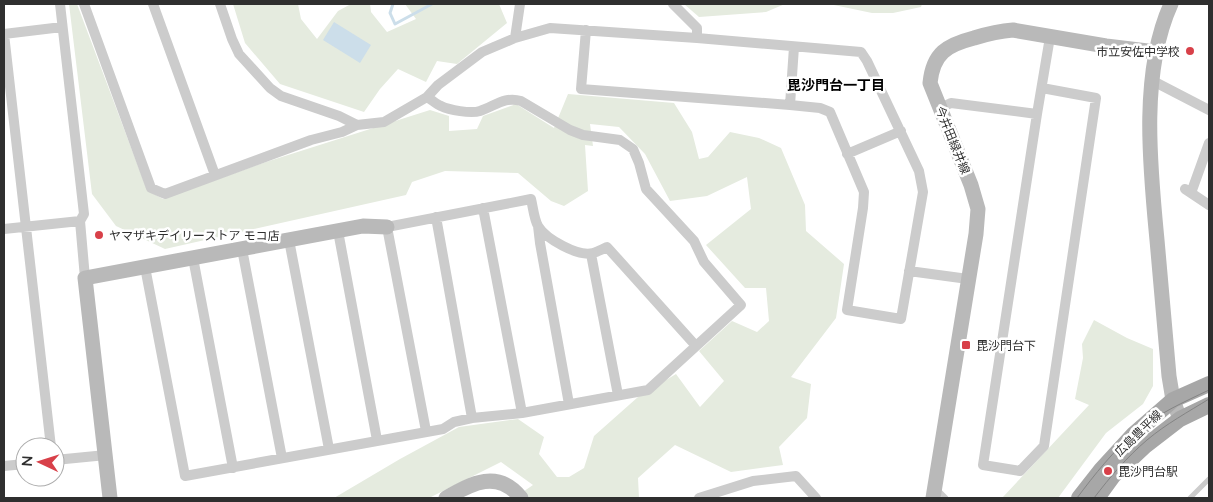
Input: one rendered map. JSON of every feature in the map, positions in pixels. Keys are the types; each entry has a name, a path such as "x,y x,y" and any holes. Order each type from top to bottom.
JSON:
{"main road":[{"name":"広島豊平線","path":"1079,498 1101,470 1134,434 1173,400 1209,384"},
{"name":"広島豊平線","path":"1097,498 1113,476 1146,446 1180,419 1209,405"}],"street":[{"path":"60,4 84,214 80,221 85,278 110,498"},
{"path":"84,4 151,188 164,194 311,140 342,132 356,125 384,122 428,97 438,85 482,52 515,38 550,28 586,30 697,38 861,52 919,171 923,192 901,319 847,310 864,192 830,112 820,108 790,105 581,89 586,30"},
{"path":"152,4 215,175"},
{"path":"220,4 239,54 270,88 281,96 339,116 356,125"},
{"path":"515,38 520,4"},
{"path":"673,4 697,28 697,38"},
{"path":"1171,4 1156,52 1150,137 1153,194 1169,376 1173,400 1180,419"},
{"path":"50,437 4,34 62,27"},
{"name":"今井田緑井線","path":"938,495 978,210 971,186 930,83 931,70 936,59 947,47 962,41 1013,30 1106,46 1156,52"},
{"path":"1042,88 1096,98 1044,446 1020,471 983,465 1036,114 1050,36"},
{"path":"790,105 794,47"},
{"path":"1153,81 1209,110"},
{"path":"145,267 185,476 443,429 454,422 472,418 522,413 648,390 741,305 704,262 694,242 646,189 640,163 633,149 620,140 583,135 570,130 513,98 503,100 479,111 468,112 441,106 428,97"},
{"path":"940,108 951,104 1036,114"},
{"path":"847,154 901,131"},
{"path":"1209,143 1188,191 1209,206"},
{"path":"85,278 363,226 387,227 531,199 538,226 569,404"},
{"path":"483,208 522,413"},
{"path":"436,217 472,418"},
{"path":"4,229 80,221"},
{"path":"538,226 564,246 578,252 591,254 607,247 696,346"},
{"path":"387,227 426,431"},
{"path":"338,231 377,440"},
{"path":"289,240 330,449"},
{"path":"242,248 282,458"},
{"path":"591,254 618,395"},
{"path":"193,258 233,468"},
{"path":"908,271 968,279"},
{"path":"65,459 106,455"},
{"path":"699,498 753,481 796,476 816,498"},
{"path":"446,498 470,484 485,481 505,484 521,498"}],"lane":[{"path":"1190,498 1209,479"}],"shaded area":[{"path":"69,4 77,4 147,190 163,199 266,162 430,110 449,116 449,131 477,129 483,116 516,104 554,128 568,94 674,103 692,132 699,159 708,157 730,132 759,138 781,148 805,205 806,231 844,264 836,318 791,377 811,384 807,418 779,447 783,465 731,472 675,445 638,478 639,498 514,498 533,485 501,462 429,498 334,498 459,427 518,419 544,437 539,454 557,477 569,477 584,468 594,436 638,397 676,374 700,407 724,381 699,351 732,321 757,332 769,321 766,288 745,288 706,245 751,209 747,177 707,196 670,201 645,154 619,127 590,124 593,146 585,145 588,191 564,206 551,201 518,173 445,171 412,182 406,195 165,249 116,226 92,194"},
{"path":"233,4 298,4 301,19 317,39 338,11 351,4 370,4 371,12 387,32 416,19 405,4 499,4 507,23 457,64 437,61 426,82 398,69 380,89 364,112 280,84 245,43"},
{"path":"684,4 785,4 766,12 699,17"},
{"path":"829,4 922,4 921,7 893,13 872,13"},
{"path":"1094,320 1127,338 1153,349 1153,386 1143,404 1106,433 1058,498 1002,498 1089,405 1075,399 1083,358 1082,344"}],"water":[{"path":"334,22 371,45 360,63 323,40"}],"waterway":[{"path":"393,4 390,13 395,24 432,4"}],"tram line":[{"path":"1077,498 1112,455 1136,432 1162,414 1209,390"},
{"path":"1094,498 1106,482 1147,440 1169,423 1209,399"}],"place":[{"name":"市立安佐中学校","path":"1190,51"},
{"name":"ヤマザキデイリーストア モコ店","path":"99,235"},
{"name":"毘沙門台下","path":"966,345"},
{"name":"毘沙門台駅","path":"1108,471"}],"district":[{"name":"毘沙門台一丁目","path":"836,84"}]}
